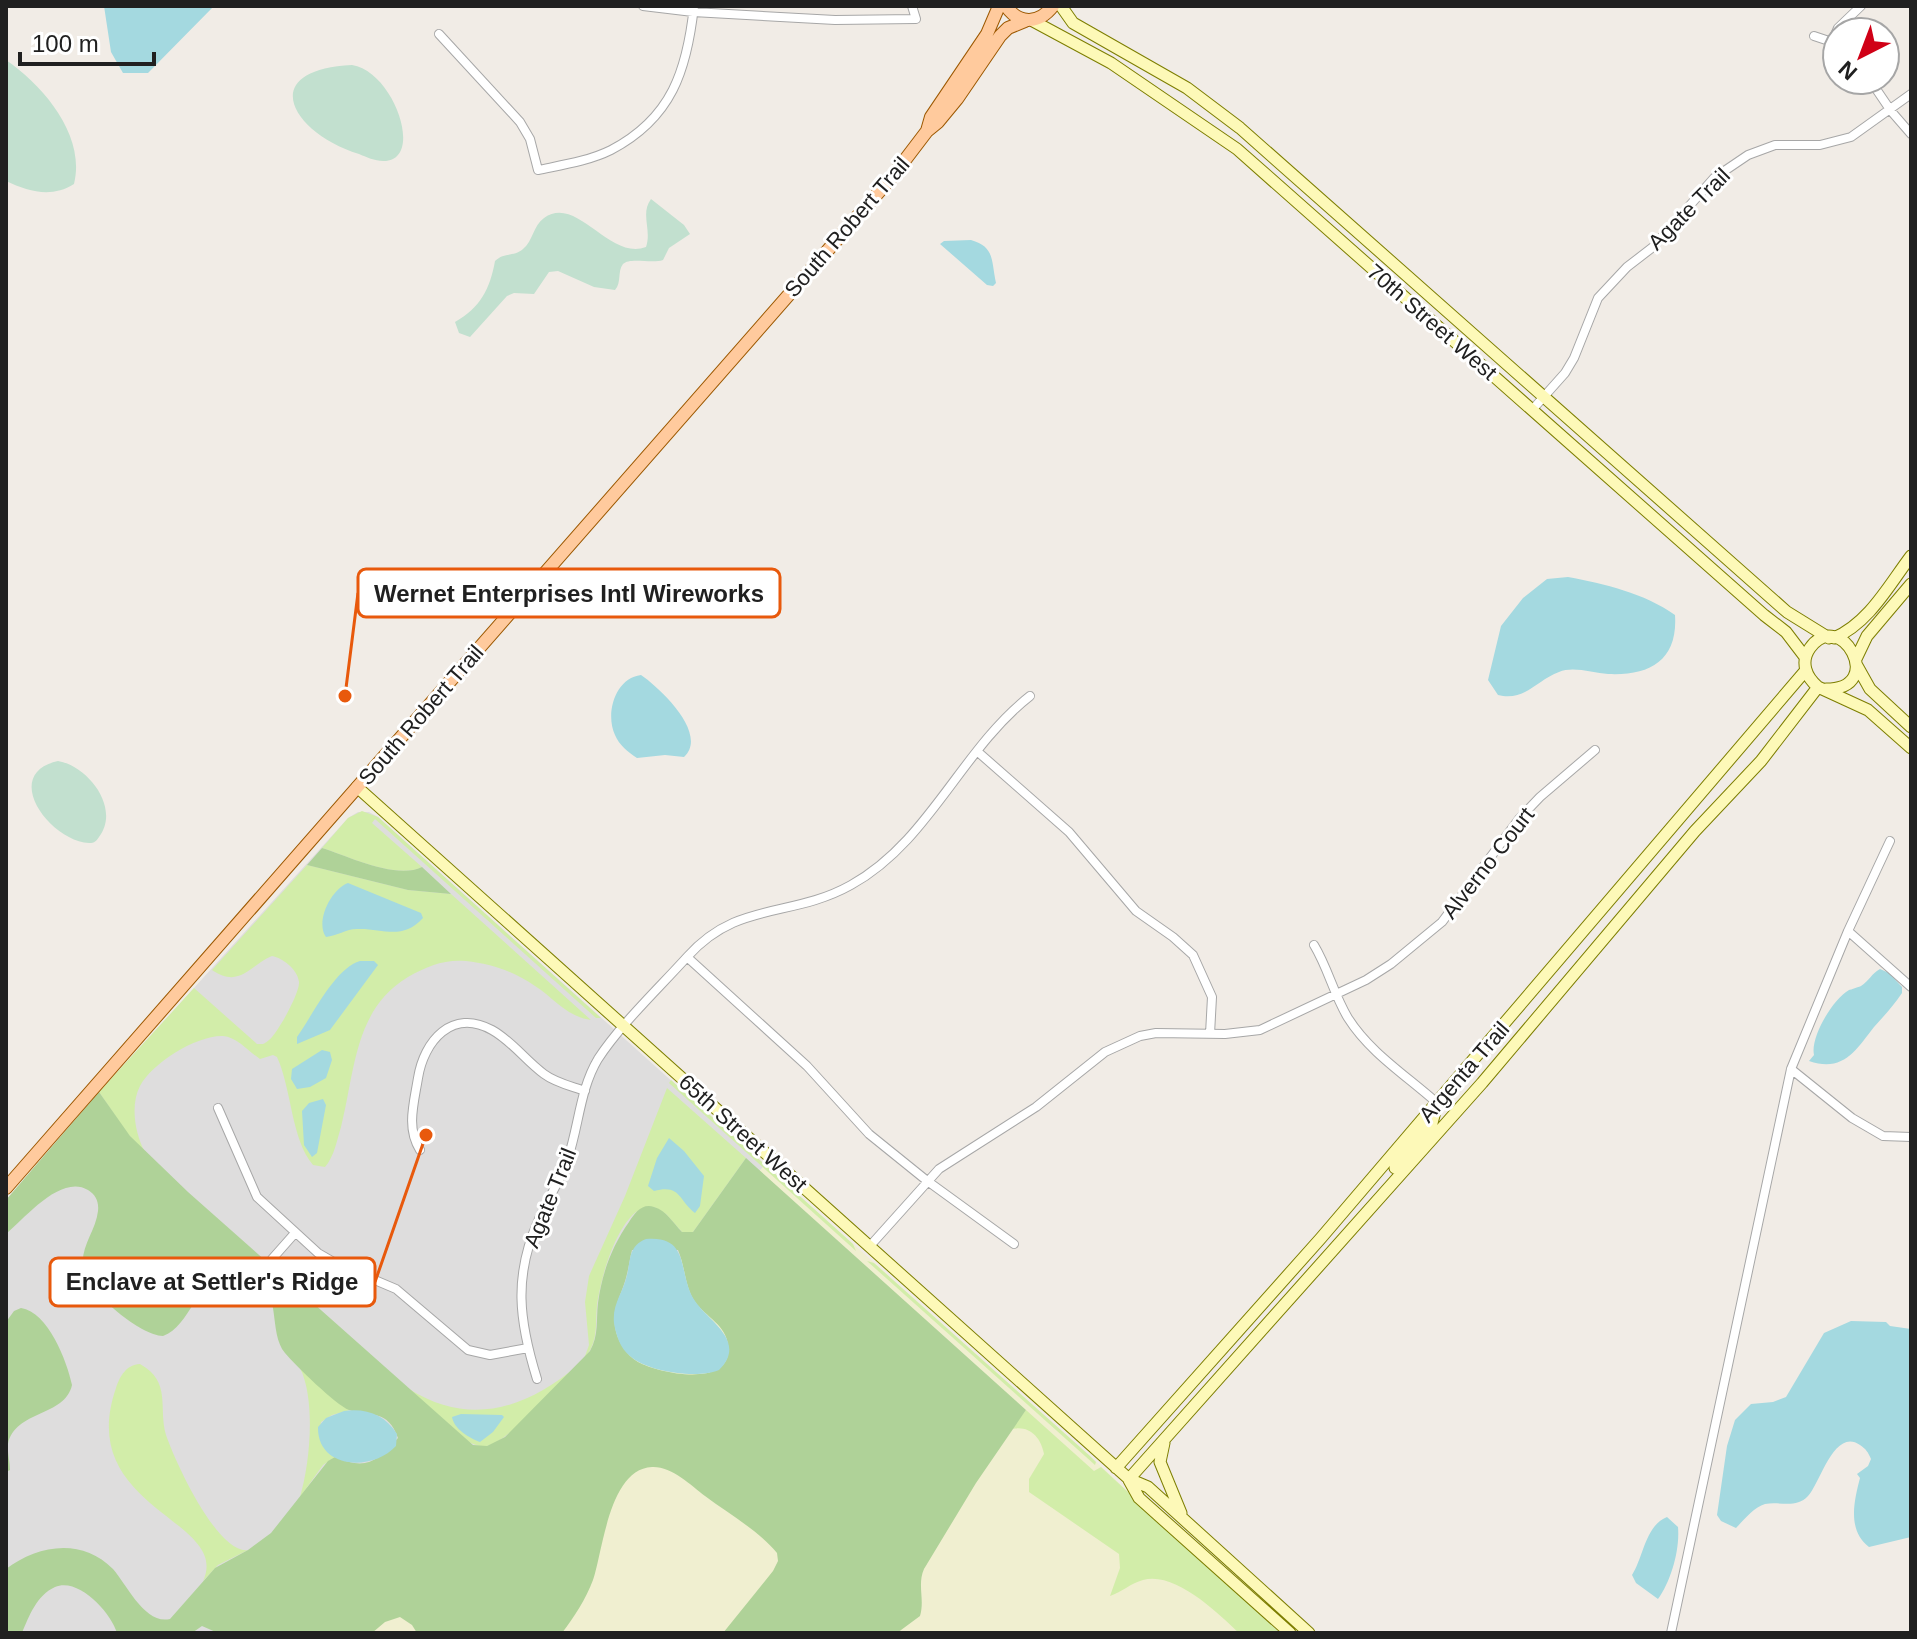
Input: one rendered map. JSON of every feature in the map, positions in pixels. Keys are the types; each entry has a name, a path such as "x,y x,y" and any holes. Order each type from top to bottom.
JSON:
{"main road":[{"name":"South Robert Trail","path":"927,131 931,117 987,34 999,6"},
{"path":"1006,6 1011,14 1029,21"},
{"name":"South Robert Trail","path":"6,1188 864,210 927,131 957,99 1000,36 1008,28 1042,18 1053,6"}],"street":[{"path":"643,6 758,11 835,20 916,19 912,6"},
{"name":"70th Street West","path":"1061,6 1073,23 1187,88 1240,128 1793,617 1832,638"},
{"path":"439,34 520,122 530,139 538,170 610,150 641,129 657,113 682,73 690,45 694,9"},
{"name":"70th Street West","path":"1029,21 1111,63 1237,149 1779,626 1805,657"},
{"path":"1814,36 1821,39"},
{"name":"Agate Trail","path":"1532,410 1574,358 1598,298 1627,267 1653,247 1714,178 1748,155 1775,145 1820,145 1851,137 1911,94"},
{"path":"1881,96 1911,134"},
{"path":"1911,556 1862,621 1850,631 1815,642 1805,657 1806,670 1812,682 1868,710 1911,748"},
{"path":"1822,688 1842,687 1849,682 1867,636 1911,584"},
{"path":"1832,638 1848,644 1870,689 1911,727"},
{"name":"Argenta Trail","path":"1116,1468 1321,1238 1806,670"},
{"name":"Argenta Trail","path":"1129,1479 1491,1073 1695,831 1761,761 1822,688"},
{"name":"Agate Trail","path":"537,1379 520,1310 524,1265 539,1218 565,1167 585,1091 599,1058 709,935 728,923 752,915 831,895 866,876 903,845 999,723 1030,696"},
{"name":"Alverno Court","path":"869,1247 926,1180 962,1153 1036,1107 1105,1052 1140,1036 1176,1031 1210,1034 1260,1030 1379,972 1424,939 1451,912 1529,809 1595,750"},
{"path":"978,752 1069,832 1136,911 1193,955 1212,997 1210,1034"},
{"name":"65th Street West","path":"357,787 1116,1468 1129,1479 1148,1487 1309,1633"},
{"path":"1671,1633 1791,1069 1848,931 1890,841"},
{"path":"1848,931 1911,987"},
{"path":"1314,945 1349,1020 1364,1039 1437,1103 1432,1123 1374,1194 1361,1218"},
{"path":"687,957 807,1066 869,1134 1014,1244"},
{"path":"420,1150 411,1125 422,1060 431,1041 451,1027 473,1024 487,1027 502,1036 548,1077 585,1091"},
{"path":"1791,1069 1852,1118 1883,1136 1911,1137"},
{"path":"218,1108 252,1190 295,1233 328,1260 396,1289 468,1350 490,1355 528,1348"},
{"path":"272,1259 295,1233"},
{"path":"1168,1437 1161,1449 1160,1460 1185,1521"},
{"name":"65th Street West","path":"1129,1479 1139,1498 1290,1633"}],"shaded area":[{"path":"358,812 369,812 378,817 765,1165 346,1633 6,1633 6,1200 348,818"}],"green space":[{"path":"6,60 34,84 59,114 74,148 74,184 57,191 40,192 6,181"},
{"path":"352,65 367,71 381,83 392,99 403,133 402,147 395,157 377,160 336,145 316,132 294,104 294,90 302,78 321,69"},
{"path":"651,199 684,225 690,234 669,248 663,260 626,262 620,270 615,290 594,287 558,271 549,272 534,294 514,293 507,296 470,337 459,333 455,322 482,297 495,261 523,249 544,218 556,213 569,214 619,245 632,249 646,247 646,210"},
{"path":"58,761 80,771 98,790 104,802 105,826 94,842 74,839 60,831 37,806 32,792 33,779 41,768"},
{"path":"362,811 378,817 601,1018 596,1018 375,819 372,823 422,867 399,871 386,869 322,848 348,818"},
{"path":"322,848 386,869 399,871 422,867 451,894 408,890 307,865"},
{"path":"307,865 408,890 451,894 591,1020 568,1011 535,986 502,969 466,961 436,964 408,977 390,990 367,1024 354,1064 337,1143 325,1167 313,1165 300,1142 277,1057 273,1055 260,1059 238,1042 223,1036 188,1045 146,1077 135,1102 135,1119 145,1152 127,1133 99,1092 194,988 257,1044 273,1036 296,995 299,982 293,969 272,956 237,976 230,977 212,970"},
{"path":"671,1080 853,1244 856,1251 669,1083"},
{"path":"667,1088 746,1158 693,1232 682,1232 666,1214 654,1207 638,1211 628,1220 605,1268 594,1340 584,1359 589,1345 585,1302 589,1276 625,1196"},
{"path":"99,1092 130,1136 188,1192 473,1445 487,1446 505,1437 590,1351 596,1333 605,1271 613,1250 636,1212 646,1206 654,1207 666,1214 682,1232 693,1232 746,1158 1026,1410 976,1483 924,1569 920,1616 897,1633 723,1633 773,1571 778,1561 777,1553 753,1530 680,1477 652,1467 638,1471 626,1481 617,1496 593,1580 562,1633 417,1633 400,1617 385,1622 372,1633 218,1633 202,1626 192,1633 117,1633 108,1616 93,1599 74,1587 64,1585 43,1595 22,1633 6,1633 6,1569 31,1554 60,1548 88,1552 101,1559 113,1569 145,1610 161,1619 170,1619 215,1568 271,1533 328,1461 335,1457 355,1463 371,1461 398,1438 384,1418 349,1410 335,1401 285,1353 279,1342 268,1290 260,1281 247,1275 217,1278 201,1293 173,1331 163,1336 153,1334 115,1310 86,1275 84,1251 98,1211 91,1192 78,1187 55,1192 6,1234 6,1200","holes":["632,1250 678,1250 692,1296 724,1332 728,1345 727,1359 720,1368 708,1373 678,1373 648,1367 626,1351 616,1332 615,1313"]},
{"path":"765,1165 1090,1456 1280,1633 346,1633"},
{"path":"867,1261 874,1263 1090,1456 1095,1465"},
{"path":"21,1308 31,1311 48,1328 61,1351 72,1385 60,1403 29,1419 12,1433 8,1444 10,1470 6,1472 6,1322 14,1311"},
{"path":"140,1364 150,1371 160,1387 166,1435 199,1504 223,1537 236,1547 248,1550 218,1565 203,1581 206,1560 196,1542 133,1486 116,1460 109,1428 116,1388 124,1372"},
{"path":"577,1366 520,1424 487,1446 469,1442 409,1389 432,1401 454,1407 475,1410 496,1408 537,1393"},
{"path":"300,1368 350,1410 321,1422 319,1437 335,1457 323,1465 300,1497 310,1414"},
{"path":"1026,1410 1094,1471 1101,1467 1280,1633 1239,1633 1195,1596 1169,1582 1143,1580 1110,1596 1120,1568 1119,1554 1029,1492 1029,1479 1044,1454 1033,1434 1024,1429 1012,1429"}],"water":[{"path":"104,6 214,6 148,73 123,73 111,52"},
{"path":"971,240 984,246 991,256 996,283 993,286 987,285 940,244 944,241"},
{"path":"1568,577 1637,595 1675,615 1675,631 1666,654 1658,662 1637,672 1608,674 1565,670 1523,693 1498,695 1488,680 1501,626 1523,598 1547,579"},
{"path":"641,675 670,701 686,724 690,747 684,757 665,755 637,758 617,739 611,717 614,698 625,683"},
{"path":"348,883 421,913 423,918 400,931 353,929 326,937 322,923 326,907 336,892"},
{"path":"374,961 378,965 330,1030 297,1044 297,1037 333,983 351,965"},
{"path":"1880,969 1889,973 1902,987 1896,1002 1848,1057 1831,1064 1809,1061 1814,1055 1819,1029 1836,1001 1849,990 1864,984"},
{"path":"322,1050 330,1052 332,1060 326,1078 310,1087 297,1089 291,1079 292,1069"},
{"path":"323,1099 326,1105 317,1153 312,1157 304,1145 302,1111 309,1103"},
{"path":"669,1138 704,1176 700,1206 695,1213 674,1191 654,1191 648,1186 657,1158"},
{"path":"646,1239 661,1239 677,1250 695,1301 723,1332 729,1350 727,1360 719,1370 686,1374 660,1370 638,1362 621,1345 614,1323 615,1310 633,1250"},
{"path":"1851,1321 1886,1322 1890,1326 1911,1329 1911,1537 1869,1547 1862,1540 1854,1515 1860,1478 1857,1474 1868,1466 1871,1459 1864,1448 1851,1442 1835,1450 1813,1490 1803,1500 1765,1504 1749,1514 1736,1528 1721,1521 1717,1515 1727,1446 1735,1420 1751,1404 1786,1397 1824,1333"},
{"path":"344,1411 368,1412 381,1418 397,1434 396,1446 374,1460 348,1462 336,1458 326,1451 320,1441 318,1427 326,1418"},
{"path":"461,1414 504,1417 493,1432 480,1442 456,1425 452,1417"},
{"path":"1667,1517 1678,1527 1678,1545 1671,1574 1658,1599 1636,1583 1632,1575 1649,1534"}],"place":[{"name":"Wernet Enterprises Intl Wireworks","path":"345,696"},
{"name":"Enclave at Settler's Ridge","path":"426,1135"}]}
